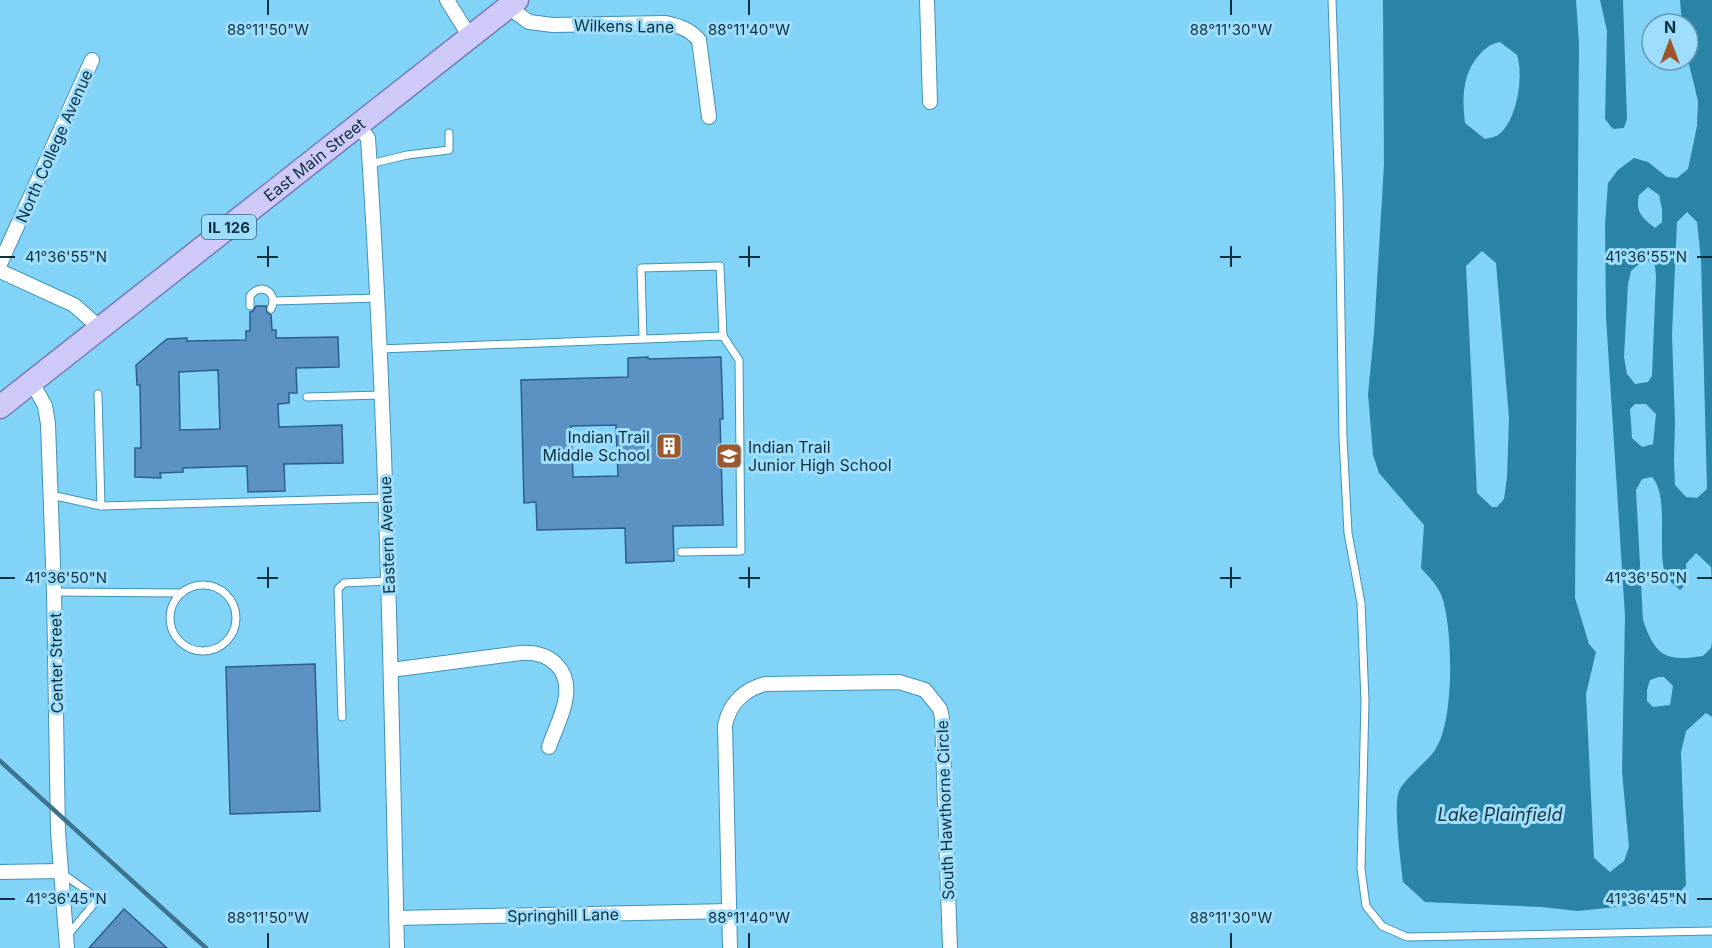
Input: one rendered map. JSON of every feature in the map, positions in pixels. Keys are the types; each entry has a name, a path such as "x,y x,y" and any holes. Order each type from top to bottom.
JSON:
{"main road":[{"name":"East Main Street","path":"0,407 512,3"}],"street":[{"path":"447,0 470,37"},
{"path":"927,0 930,102"},
{"name":"Wilkens Lane","path":"512,3 530,22 552,25 666,23 682,26 699,40 709,117"},
{"name":"North College Avenue","path":"0,264 92,60"},
{"name":"Eastern Avenue","path":"358,126 368,138 378,298 391,670 397,948"},
{"path":"0,271 74,305 100,328"},
{"name":"Center Street","path":"32,382 45,406 51,495 60,871 67,942"},
{"path":"391,670 520,652 543,655 561,668 566,682 566,702 549,747"},
{"name":"South Hawthorne Circle","path":"730,948 725,725 736,701 747,691 765,684 899,682 925,690 940,709 942,718 950,948"},
{"path":"0,872 60,871"},
{"name":"Springhill Lane","path":"396,918 729,911"}],"lane":[{"path":"1332,0 1339,195 1343,438 1348,533 1362,614 1365,701 1361,869 1366,906 1382,926 1407,937 1712,931"},
{"path":"370,164 407,155 449,150 449,134"},
{"path":"643,339 641,268 720,266 723,336 739,360 741,551 681,552"},
{"path":"250,306 250,296 257,289 262,289 270,292 274,301 271,309"},
{"path":"274,301 378,298"},
{"path":"380,349 723,336"},
{"path":"98,394 100,506"},
{"path":"307,397 382,395"},
{"path":"51,495 100,506 385,498"},
{"path":"342,717 338,588 344,584 388,581"},
{"path":"54,592 180,593 187,588 204,584 227,595 236,610 236,619 226,642 219,647 202,651 193,649 179,640 171,625 170,616 180,593"},
{"path":"60,871 98,899 67,942"}],"water":[{"name":"Lake Plainfield","path":"1383,0 1576,0 1579,43 1575,598 1589,644 1596,652 1586,694 1594,858 1610,872 1624,861 1629,847 1622,772 1625,616 1606,317 1605,225 1608,183 1618,170 1634,158 1648,162 1667,177 1677,178 1688,169 1697,126 1698,101 1691,72 1700,72 1700,12 1681,12 1680,0 1712,0 1712,584 1711,567 1696,553 1686,564 1687,583 1680,590 1667,578 1663,565 1662,510 1657,486 1652,477 1642,479 1636,490 1643,620 1652,642 1664,654 1671,657 1690,658 1703,656 1711,648 1712,642 1712,717 1706,713 1686,731 1681,752 1686,885 1672,901 1578,911 1541,907 1425,902 1403,882 1397,798 1402,786 1435,750 1441,736 1449,698 1450,652 1446,612 1441,593 1421,568 1424,525 1379,473 1373,455 1368,394 1384,164","holes":["1500,42 1517,55 1519,86 1514,109 1505,129 1497,136 1485,139 1465,123 1465,87 1474,61 1491,45","1648,187 1659,195 1662,222 1655,228 1646,221 1639,210 1639,195","1687,212 1697,222 1701,260 1707,489 1697,498 1686,497 1675,485 1672,335 1677,222","1482,251 1496,263 1509,418 1507,477 1504,499 1497,507 1492,507 1477,493 1466,266","1645,259 1655,266 1656,277 1652,376 1648,382 1635,384 1627,374 1624,357 1628,284 1631,271","1635,404 1646,404 1656,414 1653,444 1642,447 1632,438 1630,409","1664,677 1673,686 1670,705 1653,707 1647,701 1650,680"]},
{"path":"1600,0 1623,0 1627,119 1624,128 1613,129 1605,119 1607,31"}],"building":[{"path":"256,306 266,306 267,312 271,315 272,330 276,330 276,338 338,337 339,367 296,368 297,393 289,393 289,403 278,404 279,427 342,425 343,463 284,464 285,491 248,492 247,466 183,468 183,472 160,473 161,478 135,477 135,448 141,448 140,385 137,385 136,365 167,339 246,340 246,331 250,331 250,312","holes":["218,370 220,429 180,430 179,372"]},
{"name":"Indian Trail Middle School","path":"721,357 723,525 673,526 674,561 626,563 625,528 537,530 536,502 524,503 521,380 628,377 628,358","holes":["616,425 618,476 573,477 571,426"]},
{"path":"315,664 320,811 230,814 226,667"},
{"path":"124,909 167,948 89,948"}],"railway":[{"path":"0,761 206,948"}],"place":[{"name":"Indian Trail Middle School","path":"669,446"},
{"name":"Indian Trail Junior High School","path":"729,456"}]}
